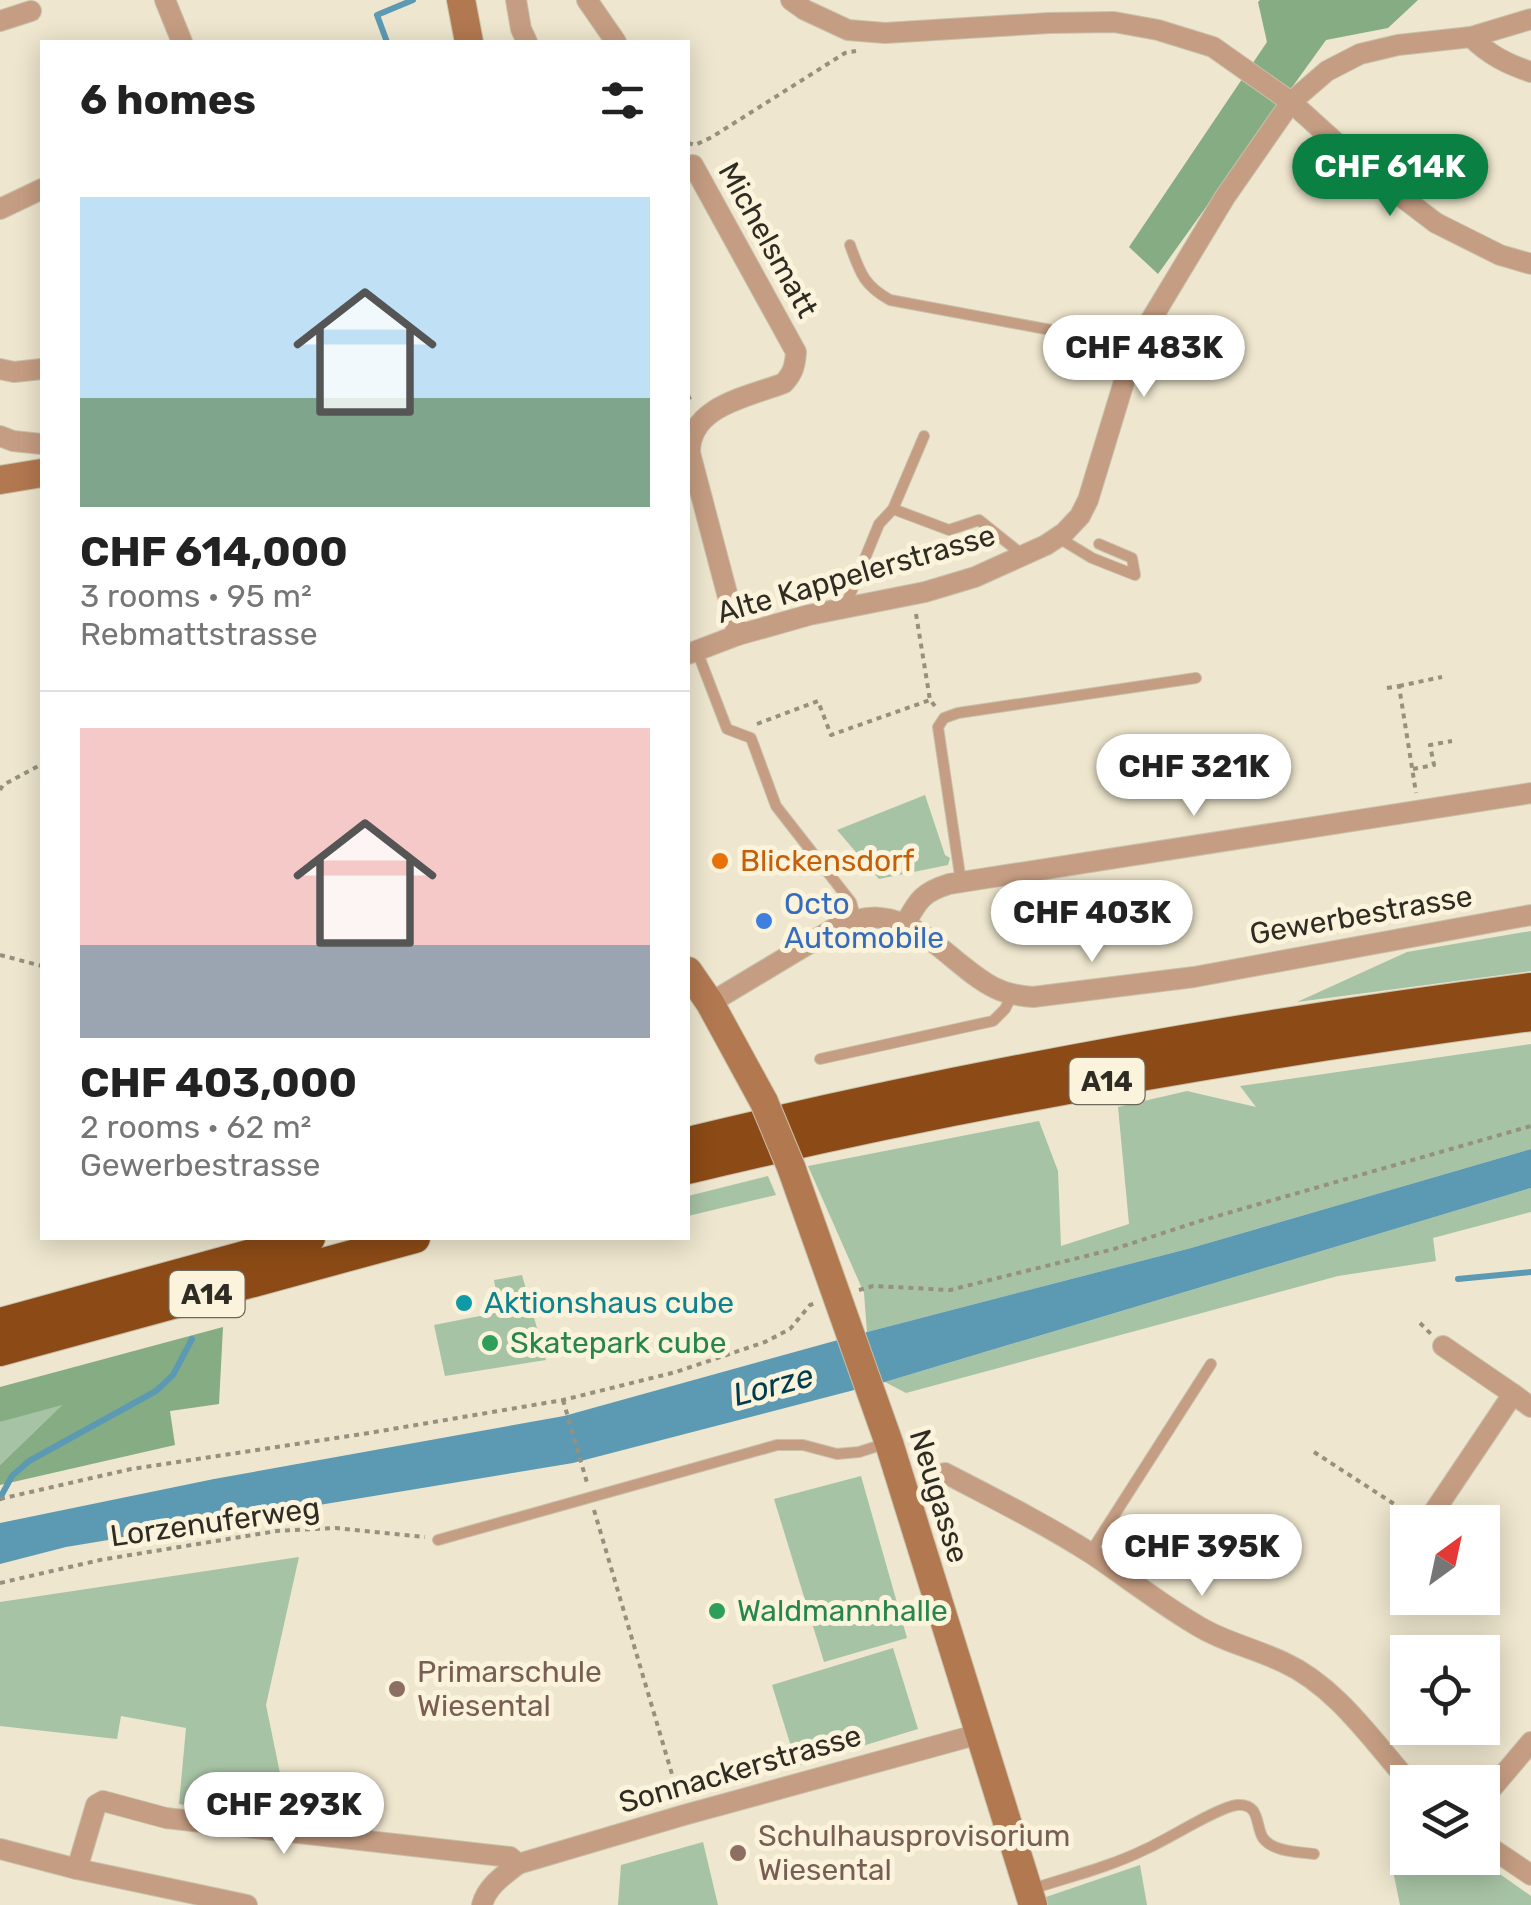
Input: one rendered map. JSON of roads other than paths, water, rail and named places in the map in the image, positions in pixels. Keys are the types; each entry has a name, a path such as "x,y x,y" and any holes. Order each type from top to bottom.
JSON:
{"highway":[{"name":"A14","path":"690,1142 1016,1071 1269,1026 1531,988"},
{"name":"A14","path":"690,1169 918,1118 1190,1066 1531,1016"},
{"name":"A14","path":"0,1323 303,1240"},
{"name":"A14","path":"0,1351 407,1240"}],"street":[{"path":"165,0 181,40"},
{"path":"461,0 469,40"},
{"path":"516,0 527,40"},
{"path":"587,0 615,40"},
{"path":"791,0 848,30 885,33 1114,22 1158,30 1213,47 1292,102 1365,169 1436,223 1500,255 1531,264"},
{"path":"0,21 31,11"},
{"name":"Alte Kappelerstrasse","path":"692,652 809,615 975,577 1058,537 1080,516 1088,500 1140,338 1225,197 1292,102 1327,71 1360,54 1398,44 1471,37 1531,19"},
{"path":"1471,37 1506,64 1531,72"},
{"name":"Michelsmatt","path":"693,165 796,352 795,366 784,383 708,413 690,442 738,635"},
{"path":"0,209 40,190"},
{"path":"0,369 40,369"},
{"path":"0,436 40,444"},
{"path":"0,480 40,473"},
{"path":"905,924 916,903 929,891 962,882 1531,793"},
{"name":"Gewerbestrasse","path":"856,919 882,918 905,924 992,986 1033,998 1194,977 1531,916"},
{"path":"710,1003 856,919"},
{"name":"Neugasse","path":"690,974 764,1102 791,1167 874,1399 1031,1898"},
{"path":"1443,1346 1531,1406"},
{"path":"1437,1505 1512,1394"},
{"path":"946,1473 1090,1553 1194,1624 1286,1663 1315,1680 1394,1765"},
{"name":"Sonnackerstrasse","path":"482,1905 500,1877 518,1864 684,1814 979,1734"},
{"path":"1500,1779 1531,1742"},
{"path":"76,1869 96,1804 103,1801 166,1818 510,1857 518,1864"},
{"path":"0,1849 247,1905"},
{"path":"1500,1854 1531,1875"}],"lane":[{"path":"850,245 860,275 873,290 890,300 1051,330 1111,368 1126,372"},
{"path":"844,608 880,524 893,510 924,436"},
{"path":"893,510 949,530 980,520 1024,556"},
{"path":"1058,537 1092,558 1135,575 1132,558 1100,544"},
{"path":"692,652 727,728 751,738 776,806 851,902 856,919"},
{"path":"962,882 938,727 944,718 1196,678"},
{"path":"820,1059 992,1021 1005,1009 1012,994"},
{"path":"1090,1553 1211,1364"},
{"path":"438,1540 777,1445 802,1445 837,1454 888,1443"},
{"path":"1031,1898 1143,1851 1237,1805 1250,1808 1257,1816 1263,1837 1273,1846 1314,1854"}],"water":[{"name":"Lorze","path":"1531,1149 1531,1188 885,1382 573,1463 66,1547 0,1564 0,1523 214,1479 564,1416 1191,1248"}],"waterway":[{"path":"386,40 377,15 413,0"},
{"path":"1458,1279 1531,1272"},
{"path":"0,1498 12,1476 29,1461 156,1391 173,1375 192,1339"}],"place":[{"name":"Blickensdorf","path":"720,861"},
{"name":"Octo Automobile","path":"764,921"},
{"name":"Aktionshaus cube","path":"464,1303"},
{"name":"Skatepark cube","path":"490,1343"},
{"name":"Waldmannhalle","path":"717,1611"},
{"name":"Primarschule Wiesental","path":"397,1689"},
{"name":"Schulhausprovisorium Wiesental","path":"738,1853"}]}
